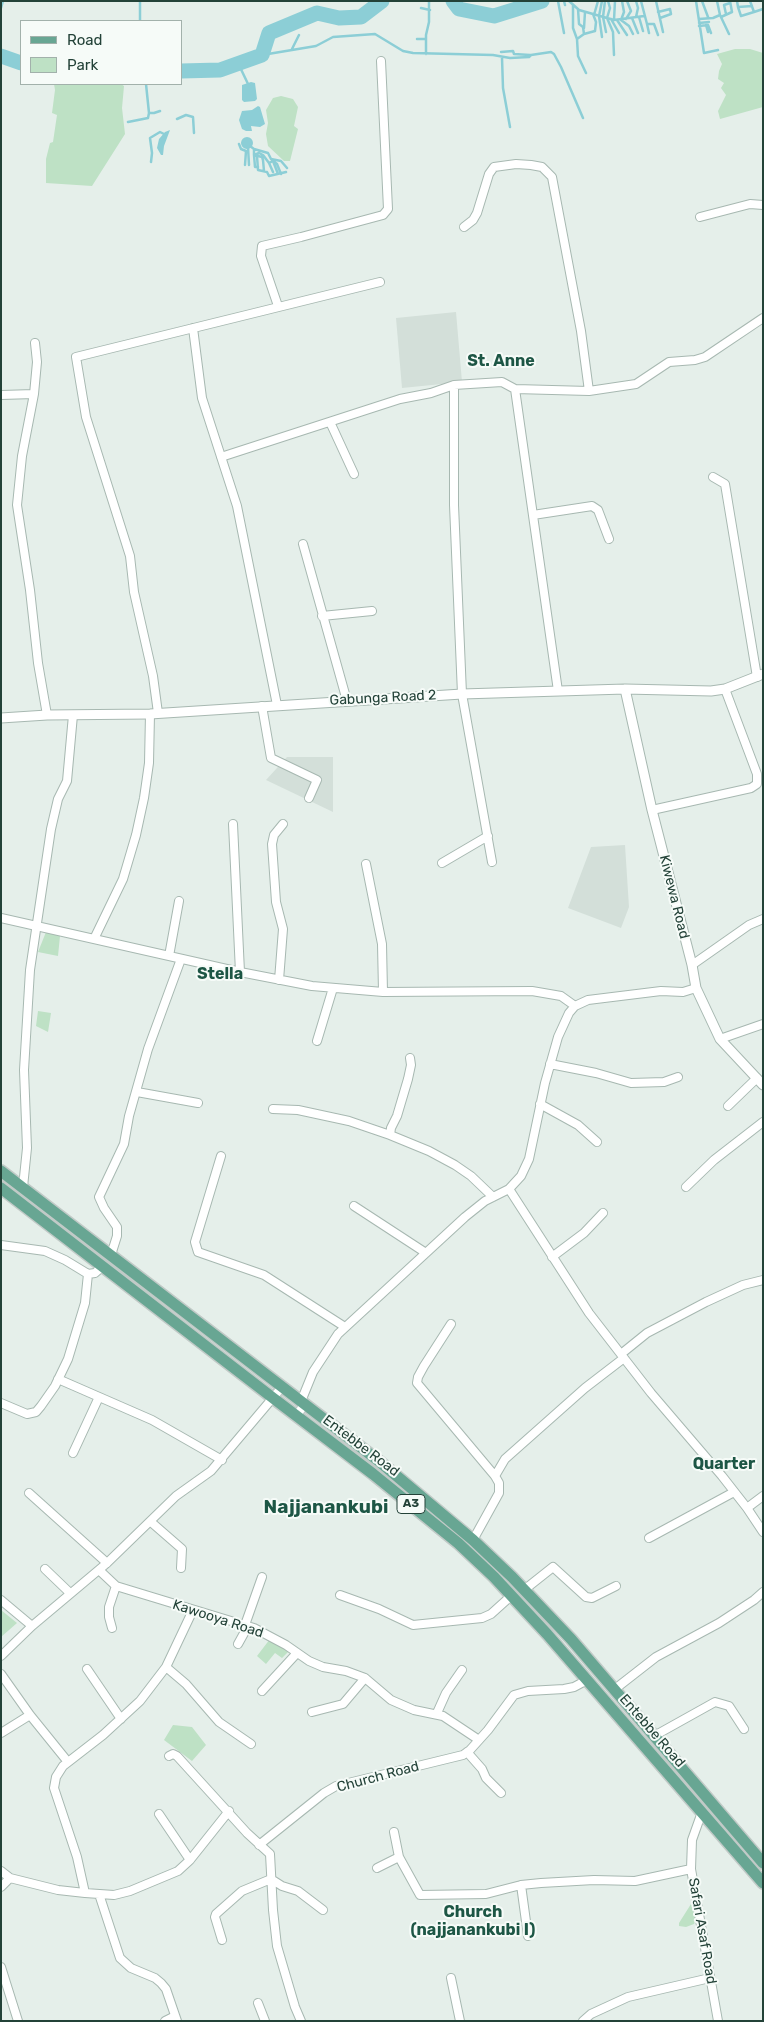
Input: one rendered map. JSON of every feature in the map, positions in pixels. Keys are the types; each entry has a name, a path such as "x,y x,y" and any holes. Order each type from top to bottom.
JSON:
{"main road":[{"name":"Entebbe Road","path":"1,1170 380,1462 473,1540 524,1590 615,1689 763,1863"},
{"name":"Entebbe Road","path":"1,1188 417,1509 458,1543 511,1596 587,1680 763,1883"}],"street":[{"path":"278,306 261,256 262,246 383,215 388,209 381,61"},
{"path":"464,227 473,220 477,213 489,174 494,167 516,164 537,166 547,171 552,177 581,331 589,391"},
{"path":"700,217 750,204 763,205"},
{"path":"94,939 123,879 136,835 149,763 154,714 153,676 134,592 130,556 86,417 76,357 380,282"},
{"path":"221,457 400,399 431,393 454,385 502,382 515,389 589,391 636,384 669,362 695,360 705,357 763,318"},
{"path":"193,328 202,398 237,506 277,705"},
{"path":"35,343 37,362 34,394 22,456 17,505 30,590 38,663 47,715"},
{"path":"454,385 454,505 462,694 492,862"},
{"path":"515,389 558,691"},
{"path":"1,394 34,394"},
{"path":"330,422 354,474"},
{"path":"713,476 725,484 760,675"},
{"path":"533,515 592,506 598,510 609,538"},
{"path":"303,544 347,701"},
{"path":"322,616 372,611"},
{"name":"Gabunga Road 2","path":"1,718 47,715 154,714 462,694 625,689 712,691 725,689 760,675"},
{"name":"Kiwewa Road","path":"625,689 652,810 692,965 696,988 720,1040 761,1083"},
{"path":"652,810 751,788 757,784 757,774 725,689"},
{"path":"262,706 270,758 317,780 309,798"},
{"path":"23,1187 27,1148 24,1070 30,970 51,828 58,799 66,781 74,715"},
{"path":"233,824 240,972"},
{"path":"279,980 282,929 276,902 272,844 274,835 283,824"},
{"path":"442,863 488,836"},
{"path":"366,864 382,944 383,992"},
{"path":"169,956 179,901"},
{"path":"1,918 279,980 333,988 383,992 532,990 561,996 575,1006"},
{"path":"692,965 749,926 763,919"},
{"path":"111,1255 117,1236 117,1227 99,1197 124,1144 129,1116 148,1049 181,959"},
{"path":"317,1041 333,988"},
{"path":"296,1416 305,1404 302,1399 317,1365 330,1344 344,1327 470,1213 493,1197 509,1190 521,1176 529,1159 550,1064 564,1023 575,1006 588,1000 661,991 683,992 696,988"},
{"path":"720,1040 763,1024"},
{"path":"390,1135 408,1079 411,1065 410,1058"},
{"path":"550,1064 631,1083 664,1082 678,1077"},
{"path":"728,1106 761,1083"},
{"path":"136,1092 198,1103"},
{"path":"540,1104 578,1125 597,1142"},
{"path":"273,1109 303,1111 349,1121 390,1135 455,1165 471,1176 493,1197"},
{"path":"686,1187 714,1160 763,1122"},
{"path":"221,1156 195,1242 195,1248 198,1252 264,1275 344,1327"},
{"path":"509,1190 589,1313 747,1508 763,1532"},
{"path":"354,1206 426,1253"},
{"path":"552,1257 584,1233 603,1213"},
{"path":"1,1245 46,1251 88,1274 95,1273 103,1266"},
{"path":"1,1403 27,1414 36,1412 41,1406 68,1359 85,1303 88,1274"},
{"path":"495,1476 505,1459 647,1333 697,1306 743,1285 763,1280"},
{"path":"451,1324 424,1366 417,1383 495,1476 498,1483 499,1493 473,1540"},
{"path":"58,1379 152,1420 222,1460"},
{"path":"1,1656 32,1626 107,1563 176,1496 211,1471 282,1387"},
{"path":"73,1453 98,1397"},
{"path":"650,1538 734,1492"},
{"path":"29,1493 107,1563"},
{"path":"747,1508 763,1496"},
{"path":"151,1522 182,1549 181,1568"},
{"path":"524,1590 553,1567 586,1597 592,1598 616,1586"},
{"path":"45,1569 70,1593"},
{"name":"Kawooya Road","path":"99,1570 116,1586 247,1625 266,1633 309,1661 323,1667 346,1671 365,1678"},
{"path":"238,1644 247,1625 262,1577"},
{"path":"112,1628 108,1617 109,1607 116,1586"},
{"path":"615,1689 656,1657 719,1623 763,1592"},
{"path":"340,1595 379,1609 413,1625 482,1618 491,1614 511,1596"},
{"path":"1,1600 32,1626"},
{"path":"85,1893 78,1857 54,1788 56,1777 68,1762 121,1720 140,1701 166,1667 193,1610"},
{"path":"262,1691 297,1653"},
{"path":"166,1667 186,1684 220,1722 250,1744"},
{"path":"88,1669 121,1720"},
{"path":"437,1713 446,1693 462,1670"},
{"path":"1,1674 30,1715 68,1762"},
{"path":"312,1712 343,1704 365,1678 391,1700 414,1710 437,1713 454,1722 479,1740"},
{"name":"Church Road","path":"259,1845 324,1793 336,1786 453,1758 466,1752 479,1740 514,1695 528,1691 574,1687 587,1680"},
{"path":"654,1736 715,1702 729,1706 744,1729"},
{"path":"1,1733 30,1715"},
{"path":"466,1752 482,1769 486,1778 501,1793"},
{"path":"169,1756 173,1754 177,1756 259,1845 270,1854 277,1946 301,2021"},
{"path":"1,1871 10,1878 58,1890 114,1895 130,1891 178,1871 190,1860 229,1811"},
{"name":"Safari Asaf Road","path":"702,1812 692,1840 691,1869 718,2021"},
{"path":"159,1814 190,1860"},
{"path":"394,1832 399,1857 420,1896 486,1894 521,1885 594,1880 635,1881 691,1869"},
{"path":"377,1868 399,1857"},
{"path":"1,1887 10,1878"},
{"path":"271,1879 282,1886 298,1891 323,1910"},
{"path":"222,1940 215,1917 216,1914 242,1891 271,1879"},
{"path":"521,1885 528,1936"},
{"path":"99,1894 120,1958 131,1968 155,1978 166,1989 176,2018 165,2021"},
{"path":"1,1967 18,2021"},
{"path":"451,1978 460,2021"},
{"path":"583,2021 591,2014 628,1997 710,1978"},
{"path":"258,2003 265,2021"}],"shaded area":[{"path":"456,312 462,382 402,388 396,318"},
{"path":"287,757 333,757 333,812 266,780"},
{"path":"625,845 629,907 621,928 568,908 591,847"}],"green space":[{"path":"735,49 750,49 763,53 763,107 720,119 718,111 726,95 721,88 724,83 718,79 722,64 717,54"},
{"path":"54,85 124,86 122,108 125,134 92,186 46,183 46,159 50,143 53,142 57,115 52,113"},
{"path":"281,96 293,99 298,107 294,126 298,129 290,161 284,161 268,146 266,134 268,123 266,110 273,98"},
{"path":"46,932 60,936 58,956 38,952"},
{"path":"38,1011 51,1013 48,1032 36,1026"},
{"path":"1,1610 17,1623 1,1637"},
{"path":"270,1639 289,1651 282,1658 275,1653 266,1664 257,1656"},
{"path":"173,1725 192,1727 206,1745 192,1761 164,1740"},
{"path":"691,1904 694,1906 697,1917 694,1924 686,1927 679,1926 679,1923"}],"water":[{"path":"251,82 255,83 257,99 244,102 242,100 242,85"},
{"path":"258,106 260,107 265,124 260,127 251,126 252,131 242,129 239,120 242,111 252,110"},
{"path":"170,130 163,155 161,155 157,148 159,139 165,132"},
{"path":"247,137 253,143 247,149 241,143"}],"waterway":[{"path":"1,8 3,1"},
{"path":"140,1 140,20"},
{"path":"370,1 371,8"},
{"path":"182,71 220,70 262,55 269,33 317,13 339,18 361,17 382,1"},
{"path":"426,54 429,1"},
{"path":"453,1 459,9 494,16 542,1"},
{"path":"558,1 564,33"},
{"path":"564,1 565,5"},
{"path":"569,1 579,10 614,20 644,16"},
{"path":"594,15 598,1"},
{"path":"602,1 599,16 602,37"},
{"path":"605,1 603,17 606,32"},
{"path":"608,1 610,8 607,18 613,32 614,55"},
{"path":"614,20 615,1"},
{"path":"622,1 624,12 621,20 629,26 633,34"},
{"path":"626,19 631,11 627,1"},
{"path":"636,1 638,8 636,17"},
{"path":"641,1 647,24 654,24 658,35"},
{"path":"656,1 663,32"},
{"path":"696,1 704,53 718,50"},
{"path":"702,1 708,17"},
{"path":"717,1 720,15 729,34"},
{"path":"721,17 732,12 730,1"},
{"path":"737,1 738,7 752,6"},
{"path":"750,1 754,12 763,9"},
{"path":"726,14 724,5 730,3"},
{"path":"573,5 573,28 577,39 578,56 586,73"},
{"path":"738,7 741,16 754,12"},
{"path":"421,8 430,10"},
{"path":"578,9 579,24 583,27 584,34"},
{"path":"658,12 670,9 671,14 660,18"},
{"path":"584,28 585,12"},
{"path":"577,39 584,34 595,31 596,22 593,14"},
{"path":"699,19 713,18 720,15"},
{"path":"639,17 643,31"},
{"path":"632,18 638,33"},
{"path":"611,19 619,33"},
{"path":"617,20 627,35"},
{"path":"699,23 709,22"},
{"path":"647,24 649,33"},
{"path":"706,25 708,32"},
{"path":"699,26 708,25 711,33"},
{"path":"262,55 316,46 333,37 375,34 403,51 413,53 493,55 510,58 529,57 531,55 551,52 561,67 583,118"},
{"path":"292,49 299,35"},
{"path":"417,39 426,39"},
{"path":"501,52 513,51 514,54 530,55"},
{"path":"1,56 20,63"},
{"path":"502,58 503,88 510,127"},
{"path":"238,63 249,86"},
{"path":"146,85 149,113 160,111"},
{"path":"128,122 148,118 149,113"},
{"path":"177,119 186,115 193,117 194,133"},
{"path":"151,162 150,138 160,132 164,134"},
{"path":"239,144 241,149 246,151 245,165"},
{"path":"250,146 254,149 254,155 257,156 258,170 267,172 269,176 286,172"},
{"path":"248,147 249,165"},
{"path":"254,149 268,153 271,159 281,161 287,168"},
{"path":"258,167 255,167 254,155 259,153 269,163 273,161 278,174"},
{"path":"258,156 262,157 264,171"},
{"path":"272,160 277,164 281,174"},
{"path":"269,163 273,172"}],"district":[{"name":"St. Anne","path":"501,361"},
{"name":"Stella","path":"220,974"},
{"name":"Quarter","path":"724,1464"},
{"name":"Najjanankubi","path":"326,1508"},
{"name":"Church (najjanankubi I)","path":"473,1921"}]}
